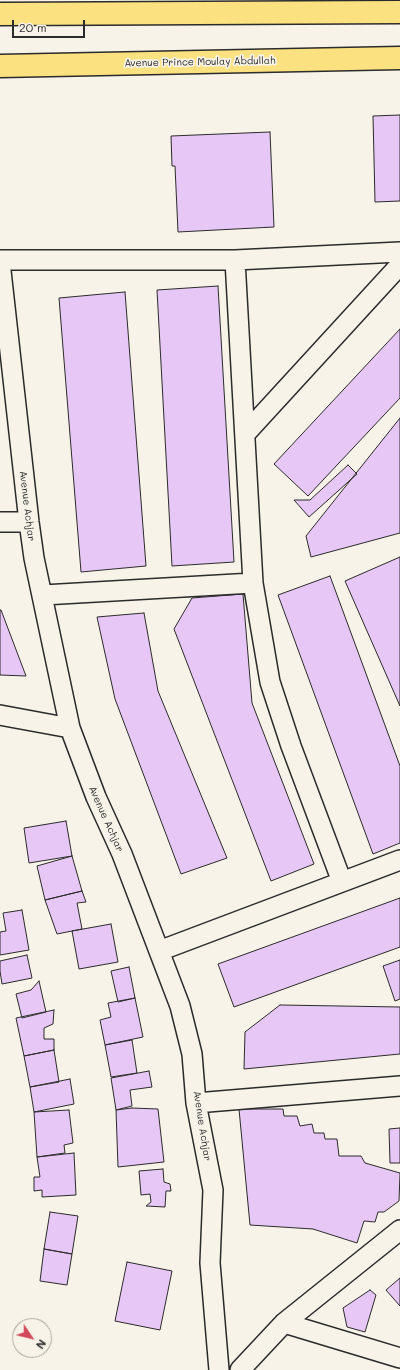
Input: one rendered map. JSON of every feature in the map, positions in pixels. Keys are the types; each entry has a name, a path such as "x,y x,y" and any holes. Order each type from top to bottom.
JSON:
{"main road":[{"path":"0,14 400,12"},
{"name":"Avenue Prince Moulay Abdullah","path":"0,66 400,58"}],"street":[{"path":"0,261 235,260 400,252"},
{"path":"235,260 246,434 253,583 270,682 291,746 342,882"},
{"name":"Avenue Achjar","path":"0,261 34,558 70,728 96,798 122,854 180,1006 192,1054 196,1103 213,1190 210,1263 219,1370"},
{"path":"246,434 400,265"},
{"path":"0,522 29,522"},
{"path":"43,595 253,583"},
{"path":"0,715 70,728"},
{"path":"159,950 400,860"},
{"path":"196,1103 400,1086"},
{"path":"240,1370 284,1323 400,1230"},
{"path":"284,1323 400,1358"}],"building":[{"path":"400,115 400,201 375,202 373,116"},
{"path":"270,132 274,227 178,232 175,166 172,166 171,136"},
{"path":"218,286 234,562 172,566 157,290"},
{"path":"125,292 146,566 81,572 59,298"},
{"path":"400,329 400,398 308,496 274,464"},
{"path":"400,418 400,533 311,557 306,536"},
{"path":"348,465 357,474 309,517 294,500 310,500"},
{"path":"400,557 400,706 345,581"},
{"path":"330,576 400,766 400,843 373,854 278,595"},
{"path":"243,594 252,703 314,864 271,881 174,629 192,598"},
{"path":"1,610 26,676 0,675"},
{"path":"144,613 158,691 227,858 181,874 115,699 97,617"},
{"path":"66,821 72,856 29,863 24,828"},
{"path":"72,856 82,891 45,900 37,866"},
{"path":"82,891 86,902 77,903 82,929 57,934 45,900"},
{"path":"400,898 400,947 234,1007 218,964"},
{"path":"22,910 29,950 0,955 0,932 6,931 3,913"},
{"path":"111,924 118,962 79,969 72,931"},
{"path":"27,955 32,978 2,984 0,961"},
{"path":"400,960 400,999 395,1001 383,966"},
{"path":"129,967 135,998 118,1002 111,971"},
{"path":"39,981 46,1012 22,1018 16,994 31,990"},
{"path":"135,998 143,1037 105,1045 100,1020 111,1017 108,1003"},
{"path":"280,1005 400,1007 400,1054 244,1069 245,1032"},
{"path":"54,1010 53,1024 44,1028 44,1039 54,1039 54,1050 24,1056 16,1018"},
{"path":"132,1040 137,1073 111,1077 105,1045"},
{"path":"54,1050 59,1082 30,1087 24,1056"},
{"path":"149,1071 152,1087 130,1090 132,1106 116,1110 111,1078"},
{"path":"70,1079 74,1104 34,1112 30,1087"},
{"path":"132,1108 158,1109 164,1162 118,1167 116,1110"},
{"path":"239,1109 283,1109 284,1116 297,1116 300,1126 312,1124 314,1133 324,1133 325,1139 337,1139 339,1156 361,1156 365,1163 400,1173 399,1201 384,1212 378,1212 375,1222 364,1221 357,1243 313,1229 250,1225"},
{"path":"69,1110 73,1143 64,1145 65,1153 37,1157 34,1112"},
{"path":"400,1128 400,1163 390,1163 389,1129"},
{"path":"74,1153 76,1195 42,1197 42,1190 34,1191 34,1177 40,1177 37,1157"},
{"path":"163,1169 164,1182 170,1184 171,1191 166,1191 165,1207 146,1206 151,1202 150,1194 141,1195 139,1171"},
{"path":"50,1212 78,1216 72,1254 44,1249"},
{"path":"44,1249 72,1254 67,1285 40,1281"},
{"path":"127,1262 172,1271 160,1330 115,1321"},
{"path":"400,1278 400,1306 386,1290"},
{"path":"370,1290 376,1295 365,1332 347,1327 343,1308"}]}
